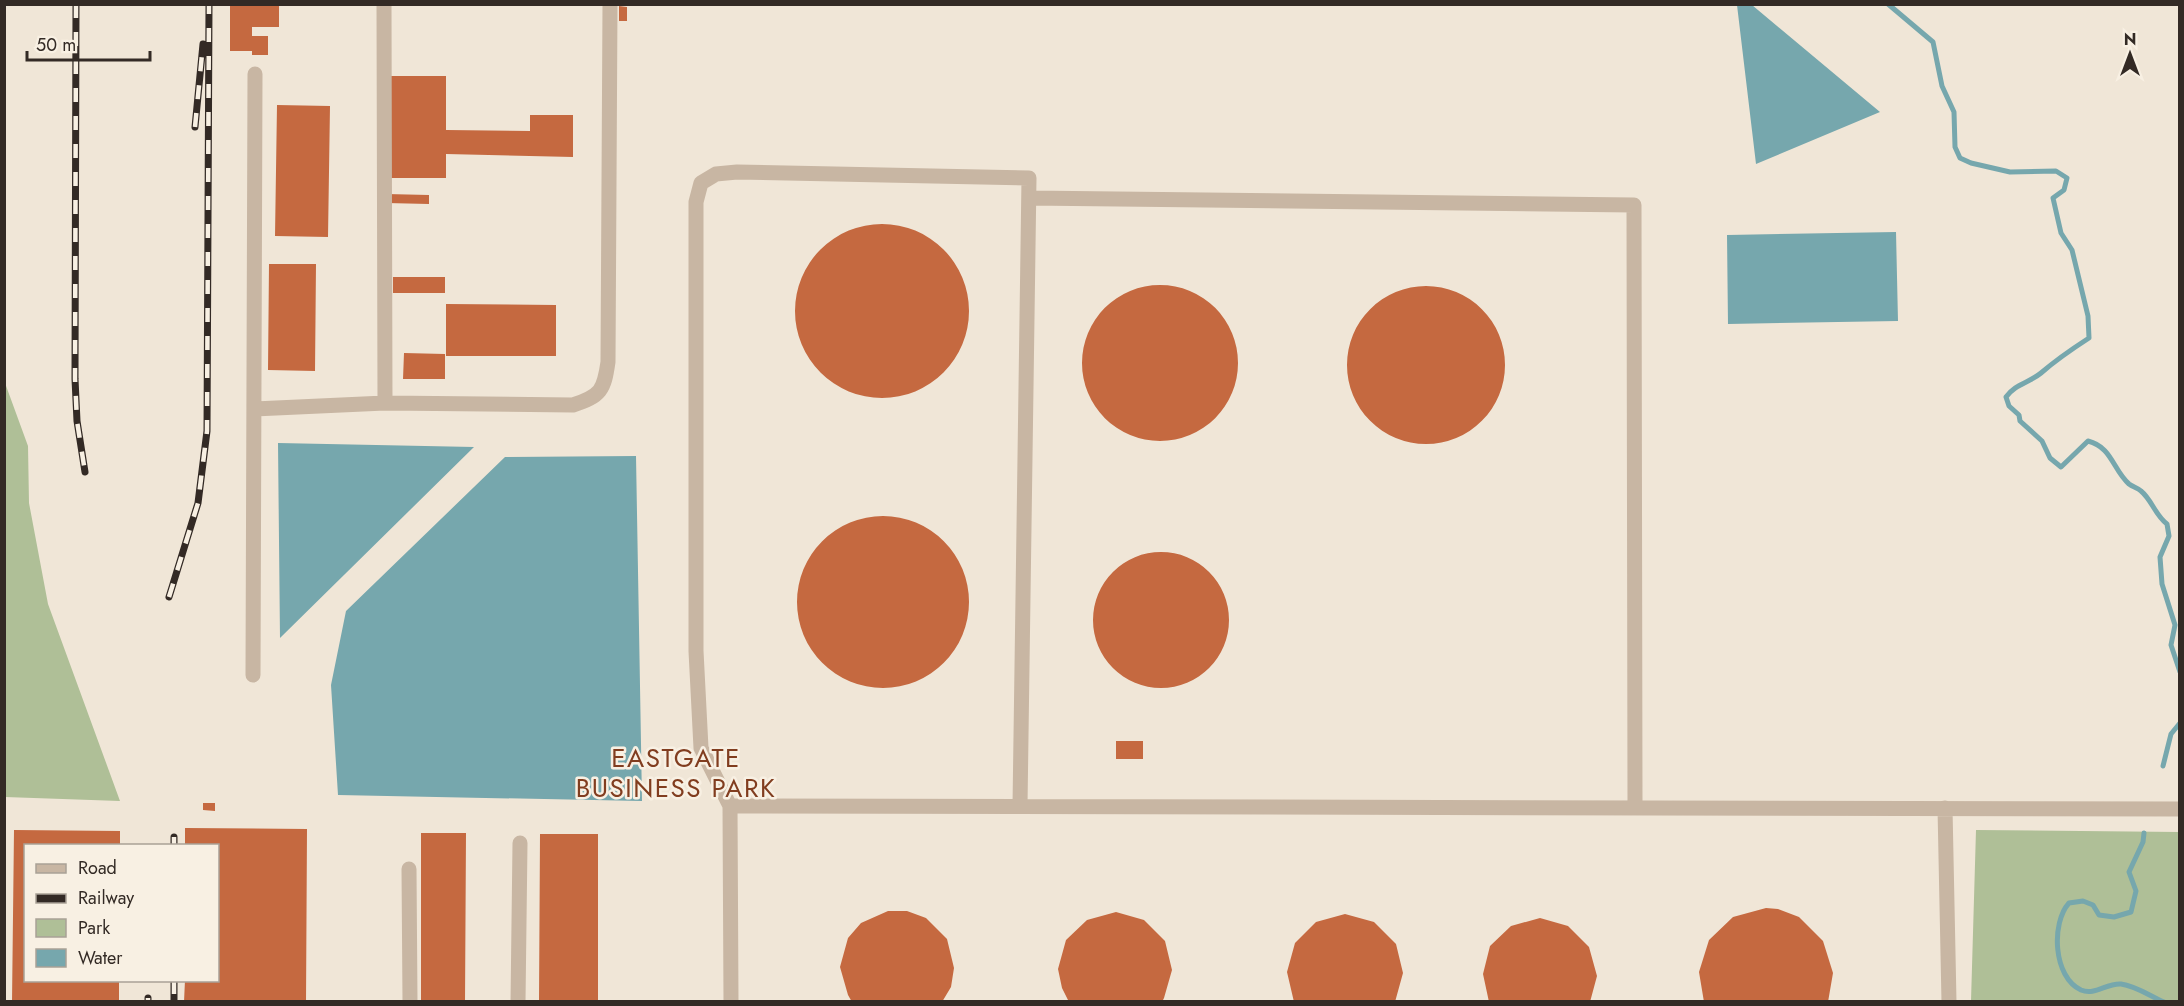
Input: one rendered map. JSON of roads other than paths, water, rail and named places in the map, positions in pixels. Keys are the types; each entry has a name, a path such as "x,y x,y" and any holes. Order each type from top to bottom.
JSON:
{"lane":[{"path":"384,4 385,403"},
{"path":"254,409 385,403 573,405 591,399 604,387 608,362 610,4"},
{"path":"253,675 255,74"},
{"path":"731,1002 730,806 701,748 697,662 696,202 701,183 716,174 737,172 1029,178 1020,806"},
{"path":"1029,198 1634,206 1635,807"},
{"path":"730,806 2180,809"},
{"path":"1945,808 1949,1002"},
{"path":"518,1002 520,843"},
{"path":"409,869 410,1002"}],"water":[{"path":"1737,5 1752,5 1880,112 1756,164"},
{"path":"1896,232 1898,321 1728,324 1727,235"},
{"path":"278,443 474,447 280,638"},
{"path":"636,456 642,801 338,795 331,685 346,611 505,457"}],"waterway":[{"path":"1888,4 1933,42 1942,86 1954,112 1955,147 1960,158 1971,163 2010,172 2056,171 2067,178 2064,190 2053,198 2061,233 2072,250 2088,316 2089,338 2014,389 2006,397 2009,406 2019,415 2020,421 2042,441 2050,458 2061,467 2088,441 2096,444 2107,454 2129,484 2145,495 2167,524 2169,536 2160,557 2162,584 2175,625 2171,645 2180,672"},
{"path":"2163,766 2171,734 2180,723"},
{"path":"2144,833 2143,842 2129,872 2136,891 2131,912 2114,917 2099,915 2093,905 2083,901 2069,903 2059,923 2058,949 2065,974 2081,990 2091,991 2121,984 2138,989 2164,1002"}],"railway":[{"path":"76,4 75,379 77,421 85,472"},
{"path":"169,597 198,503 207,431 209,4"},
{"path":"195,127 203,44"},
{"path":"174,837 174,844"},
{"path":"174,982 174,1002"}],"district":[{"name":"EASTGATE BUSINESS PARK","path":"676,773"}]}
